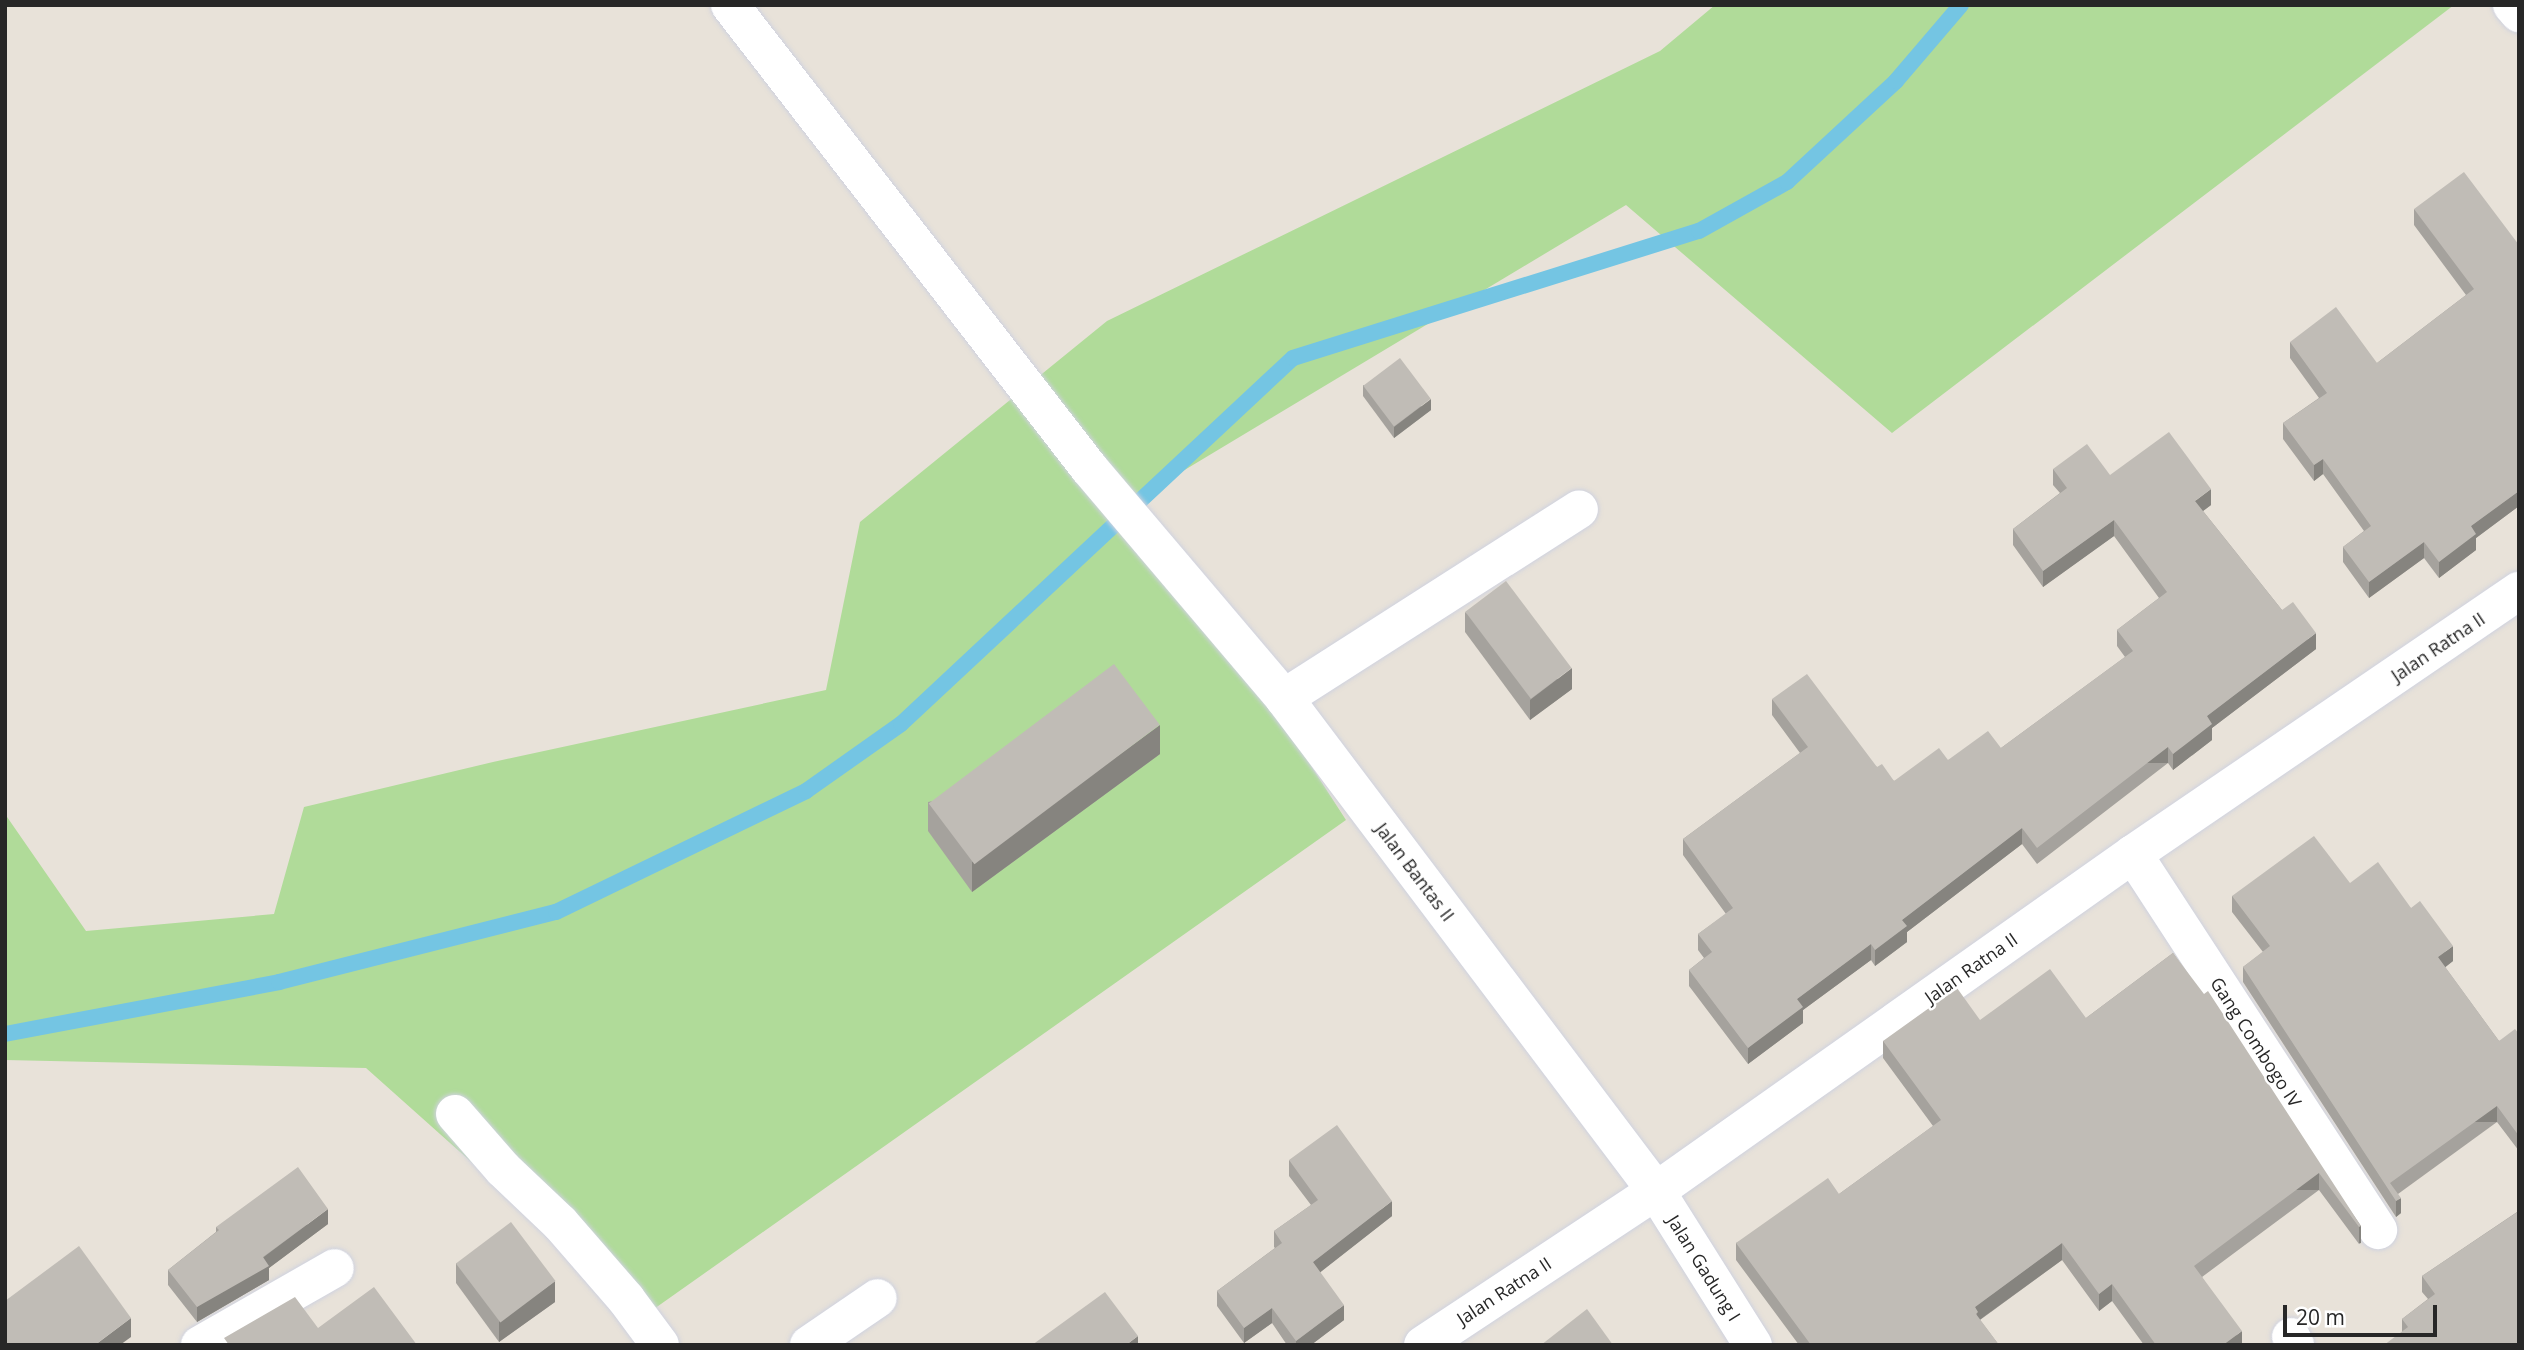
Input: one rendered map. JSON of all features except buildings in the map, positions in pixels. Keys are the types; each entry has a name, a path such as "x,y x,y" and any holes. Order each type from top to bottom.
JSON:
{"street":[{"name":"Jalan Bantas II","path":"730,5 1088,468 1284,698 1656,1191"},
{"path":"2512,5 2519,13"},
{"path":"1284,698 1579,509"},
{"name":"Jalan Ratna II","path":"1423,1345 1656,1191 2133,854 2519,591"},
{"name":"Gang Combogo IV","path":"2133,854 2378,1230"},
{"path":"455,1114 503,1168 560,1223 626,1299 660,1345"},
{"name":"Jalan Gadung I","path":"1656,1191 1753,1345"},
{"path":"200,1345 335,1268"},
{"path":"809,1345 878,1298"}],"green space":[{"path":"1715,5 2454,5 1892,433 1626,205 1138,498 1346,820 644,1316 366,1068 5,1060 5,814 86,931 274,914 304,807 493,762 826,690 860,522 1107,321 1660,51"}],"waterway":[{"path":"5,1034 279,982 556,912 806,791 901,724 1293,358 1699,231 1787,182 1896,81 1961,5"}]}
